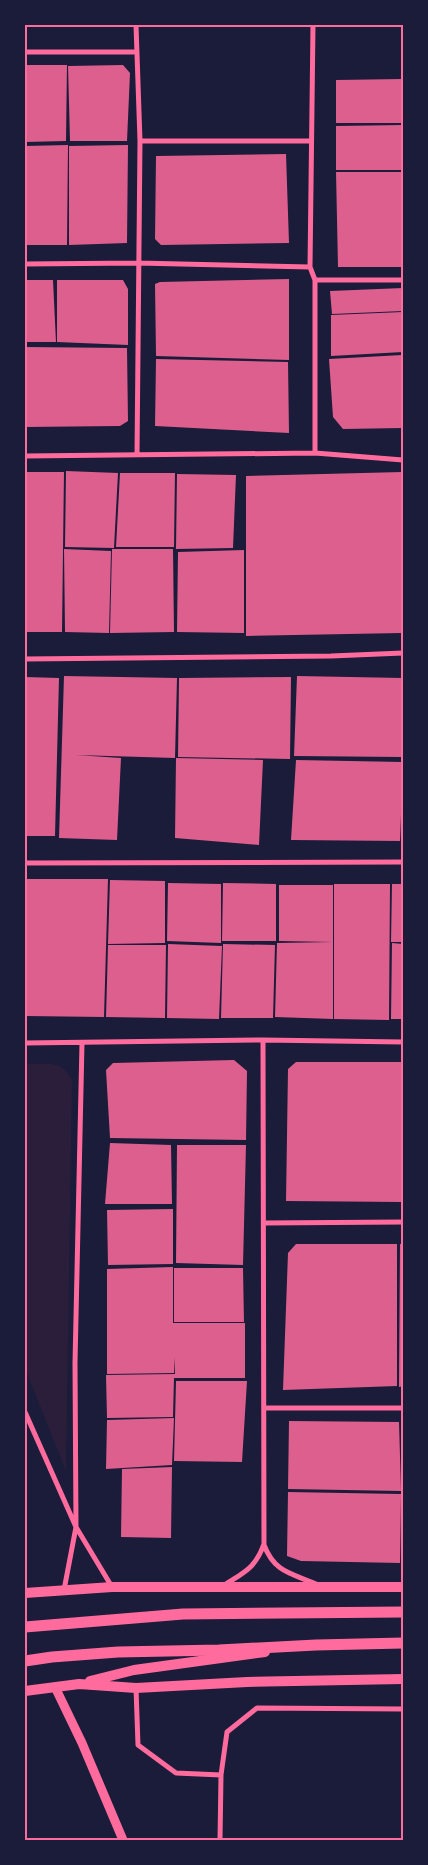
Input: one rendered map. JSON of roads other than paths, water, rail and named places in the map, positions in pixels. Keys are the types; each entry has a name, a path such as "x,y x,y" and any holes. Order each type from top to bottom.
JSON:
{"main road":[{"path":"25,1593 112,1587 403,1587"},
{"path":"25,1627 183,1614 403,1612"},
{"path":"25,1661 118,1652 403,1643"},
{"path":"25,1691 79,1684 134,1670 316,1645"},
{"path":"79,1684 136,1688 246,1682 403,1679"}],"street":[{"path":"136,25 140,141 137,455"},
{"path":"314,25 310,267 315,280 315,453"},
{"path":"25,52 136,52"},
{"path":"140,141 311,141"},
{"path":"25,264 138,263 310,267"},
{"path":"315,280 403,280"},
{"path":"25,456 315,453 403,460"},
{"path":"25,659 403,654"},
{"path":"25,863 403,862"},
{"path":"25,1043 82,1044 263,1040 403,1042"},
{"path":"263,1040 264,1544 269,1558 277,1567 325,1588"},
{"path":"64,1590 76,1527 75,1363 82,1044"},
{"path":"264,1223 403,1222"},
{"path":"264,1408 403,1408"},
{"path":"25,1412 76,1527 112,1587"},
{"path":"219,1588 252,1567 259,1558 264,1544"},
{"path":"56,1687 82,1743 122,1840"},
{"path":"136,1688 138,1745 176,1773 222,1775"},
{"path":"220,1840 222,1775 227,1732 257,1708 403,1709"}]}
